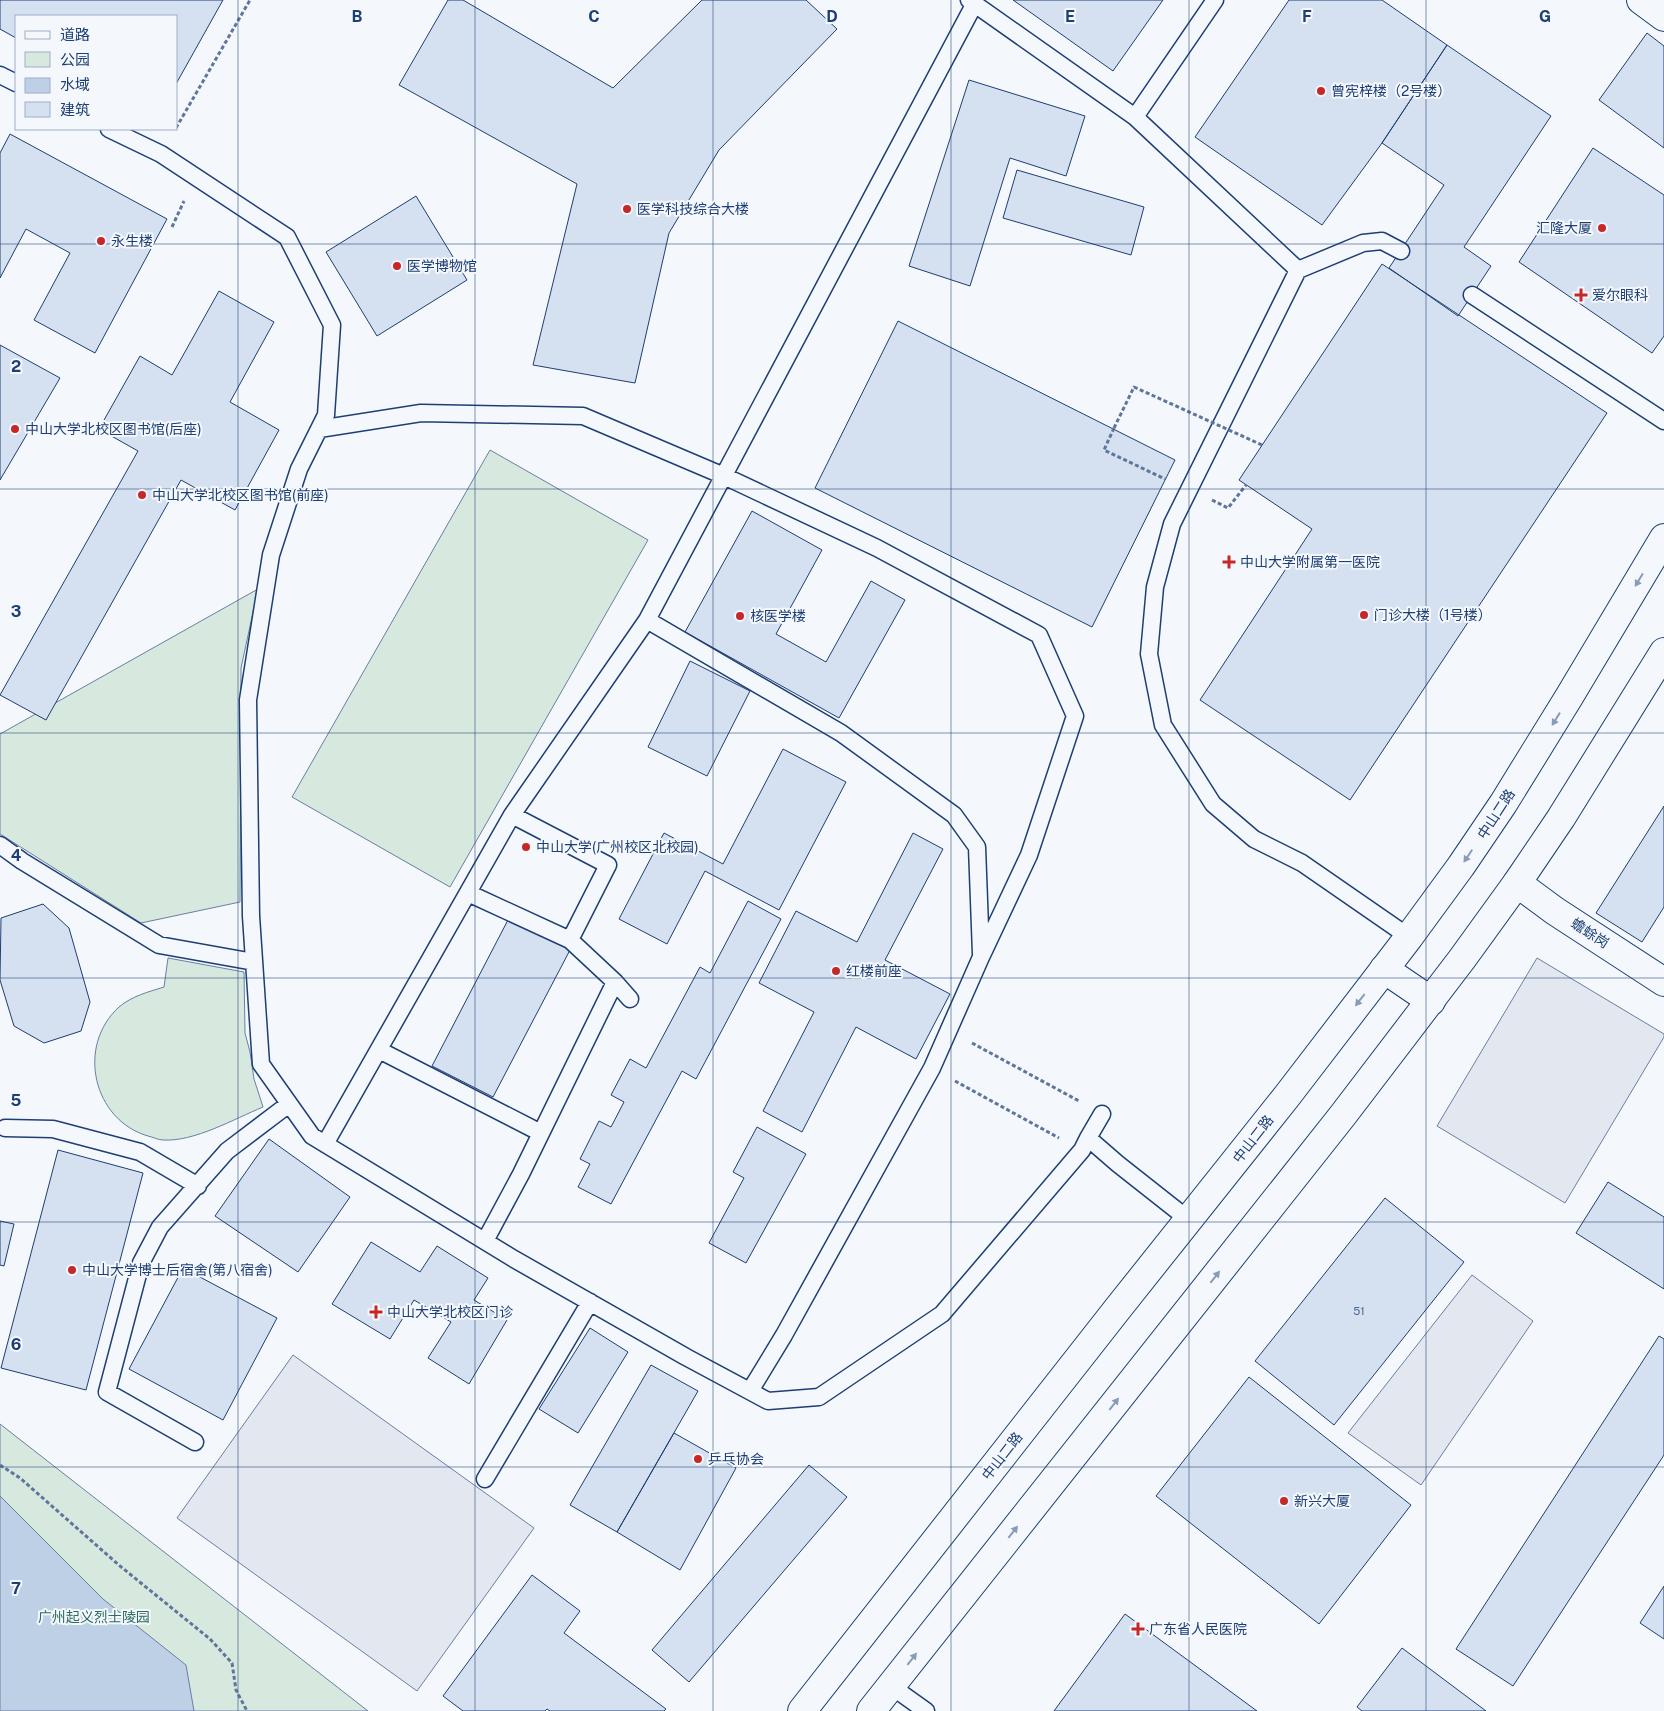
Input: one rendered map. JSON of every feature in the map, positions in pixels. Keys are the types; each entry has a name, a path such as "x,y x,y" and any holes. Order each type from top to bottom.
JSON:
{"main road":[{"path":"1641,0 1664,17"},
{"name":"中山二路","path":"802,1711 1287,1096 1409,937 1503,804 1664,538"},
{"path":"871,1711 1344,1115 1431,1001 1517,883 1561,818 1664,652"},
{"name":"蟾蜍岗","path":"1517,883 1555,911 1664,982"},
{"path":"1384,969 1431,1001"}],"lane":[{"path":"1135,117 1215,0"},
{"path":"325,1144 512,815 648,620 972,2 1135,117 1298,270"},
{"path":"0,75 15,82"},
{"path":"111,130 161,154 287,237 332,325 326,416 299,469 271,555 248,700 251,916 261,1064 312,1136 590,1302 686,1357 768,1400 819,1397 942,1314 1082,1150 1102,1114"},
{"path":"1401,250 1382,241 1363,243 1298,270 1172,524 1155,587 1149,654 1163,725 1213,804 1254,839 1302,863 1409,937"},
{"path":"1472,295 1664,421"},
{"path":"319,429 421,413 583,416 724,476 878,548 1039,635 1075,716 1029,855 932,1068 784,1335 750,1391"},
{"path":"648,620 841,733 954,814 977,847 981,957"},
{"path":"512,815 608,865 570,940"},
{"path":"0,845 22,861 159,945 254,962"},
{"path":"468,893 570,940 630,999"},
{"path":"485,1241 541,1133 614,982"},
{"path":"379,1050 541,1133"},
{"path":"195,1442 107,1392 141,1263 160,1227 227,1151 289,1104"},
{"path":"6,1128 53,1129 140,1152 198,1186"},
{"path":"1088,1138 1189,1220"},
{"path":"485,1479 590,1302"},
{"path":"891,1686 926,1711"}],"path":[{"path":"178,125 250,0"},
{"path":"1166,479 1104,450 1134,387 1262,445"},
{"path":"950,1030 1102,1114"},
{"path":"932,1068 1029,1121"},
{"path":"0,1465 20,1478 120,1566 210,1639 232,1663 236,1690 247,1711"}],"green space":[{"path":"490,450 648,540 450,887 292,797"},
{"path":"258,589 241,668 240,902 141,923 0,834 0,734"},
{"path":"168,958 244,972 245,1033 254,1079 263,1107 201,1134 175,1140 159,1140 129,1127 114,1115 103,1098 97,1080 95,1061 98,1041 106,1023 119,1007 135,997 164,987"},
{"name":"广州起义烈士陵园","path":"0,1424 368,1711 0,1711"}],"shaded area":[{"path":"1537,958 1664,1034 1664,1037 1565,1203 1437,1126"},
{"path":"1472,1275 1533,1321 1421,1485 1348,1433"},
{"path":"293,1355 534,1528 417,1691 177,1518"}],"water":[{"path":"0,1496 103,1599 186,1665 194,1711 0,1711"}],"building":[{"path":"0,0 223,0 178,80 178,15 15,15 15,37 0,29"},
{"name":"医学科技综合大楼","path":"448,0 463,0 613,88 702,0 806,0 837,29 719,150 669,233 635,383 533,365 577,184 399,85"},
{"path":"1013,0 1163,0 1113,71"},
{"name":"曾宪梓楼（2号楼）","path":"1289,0 1382,0 1447,45 1382,143 1322,225 1195,137"},
{"path":"1647,33 1664,46 1664,148 1599,100"},
{"path":"1447,45 1551,116 1464,247 1491,266 1458,316 1389,268 1444,185 1382,143"},
{"path":"969,80 1085,116 1066,176 1010,158 970,286 909,266"},
{"name":"永生楼","path":"10,134 167,219 95,353 34,320 70,253 26,229 0,278 0,153"},
{"name":"汇隆大厦","path":"1593,148 1664,195 1664,336 1652,353 1519,262"},
{"path":"1017,170 1144,207 1131,255 1003,218"},
{"name":"医学博物馆","path":"416,196 467,280 377,336 326,252"},
{"name":"门诊大楼（1号楼）","path":"1382,264 1607,413 1350,800 1200,700 1312,529 1239,480"},
{"name":"中山大学北校区图书馆(前座)","path":"219,291 274,322 230,402 279,430 235,510 181,480 46,720 0,695 138,451 99,429 140,356 172,375"},
{"path":"898,321 1175,460 1092,627 815,488"},
{"name":"中山大学北校区图书馆(后座)","path":"0,345 60,378 0,480"},
{"name":"核医学楼","path":"752,511 822,550 776,634 826,662 871,581 905,600 839,718 685,632"},
{"path":"690,661 750,691 707,776 648,747"},
{"path":"783,749 846,782 779,910 705,871 667,944 619,919 664,833 723,864"},
{"path":"1664,806 1664,907 1642,942 1596,913"},
{"name":"红楼前座","path":"913,833 943,849 885,960 950,994 916,1059 856,1027 802,1132 763,1111 814,1012 759,983 796,911 857,942"},
{"path":"748,901 781,919 696,1079 682,1071 611,1204 578,1187 590,1164 580,1159 599,1121 611,1127 624,1102 611,1095 630,1059 646,1068 700,967 710,973"},
{"path":"43,904 69,928 90,1002 81,1031 44,1043 14,1026 0,980 1,918"},
{"path":"509,918 570,950 493,1097 432,1066"},
{"path":"757,1127 806,1154 746,1263 709,1243 744,1178 733,1172"},
{"path":"269,1139 350,1197 298,1272 215,1216"},
{"name":"中山大学博士后宿舍(第八宿舍)","path":"58,1150 143,1173 86,1390 1,1368"},
{"path":"1608,1182 1664,1217 1664,1289 1576,1233"},
{"path":"1385,1198 1464,1262 1334,1425 1255,1361"},
{"path":"0,1221 14,1224 4,1266 0,1265"},
{"name":"中山大学北校区门诊","path":"371,1242 420,1272 437,1246 488,1278 474,1300 507,1320 469,1384 428,1358 451,1322 414,1300 390,1339 332,1304"},
{"path":"183,1268 277,1318 223,1420 129,1369"},
{"path":"590,1328 628,1352 578,1433 539,1409"},
{"path":"1659,1336 1664,1339 1664,1455 1513,1686 1456,1649"},
{"path":"651,1365 698,1391 617,1532 570,1505"},
{"name":"新兴大厦","path":"1249,1377 1411,1505 1319,1624 1156,1496"},
{"path":"674,1433 736,1468 680,1570 617,1532"},
{"path":"809,1465 847,1497 689,1682 652,1650"},
{"path":"532,1575 580,1611 564,1633 666,1709 664,1711 550,1711 547,1709 545,1711 463,1711 443,1696"},
{"path":"1664,1586 1664,1639 1640,1623"},
{"path":"1125,1614 1257,1711 1054,1711"},
{"path":"1402,1648 1486,1711 1362,1711 1357,1707"}],"place":[{"name":"曾宪梓楼（2号楼）","path":"1321,91"},
{"name":"医学科技综合大楼","path":"627,209"},
{"name":"汇隆大厦","path":"1602,228"},
{"name":"永生楼","path":"101,241"},
{"name":"医学博物馆","path":"397,266"},
{"name":"爱尔眼科","path":"1581,295"},
{"name":"中山大学北校区图书馆(后座)","path":"15,429"},
{"name":"中山大学北校区图书馆(前座)","path":"142,495"},
{"name":"中山大学附属第一医院","path":"1229,562"},
{"name":"门诊大楼（1号楼）","path":"1364,615"},
{"name":"核医学楼","path":"740,616"},
{"name":"中山大学(广州校区北校园)","path":"526,847"},
{"name":"红楼前座","path":"836,971"},
{"name":"中山大学博士后宿舍(第八宿舍)","path":"72,1270"},
{"name":"中山大学北校区门诊","path":"376,1312"},
{"name":"乒乓协会","path":"698,1459"},
{"name":"新兴大厦","path":"1284,1501"},
{"name":"广东省人民医院","path":"1138,1629"}]}
